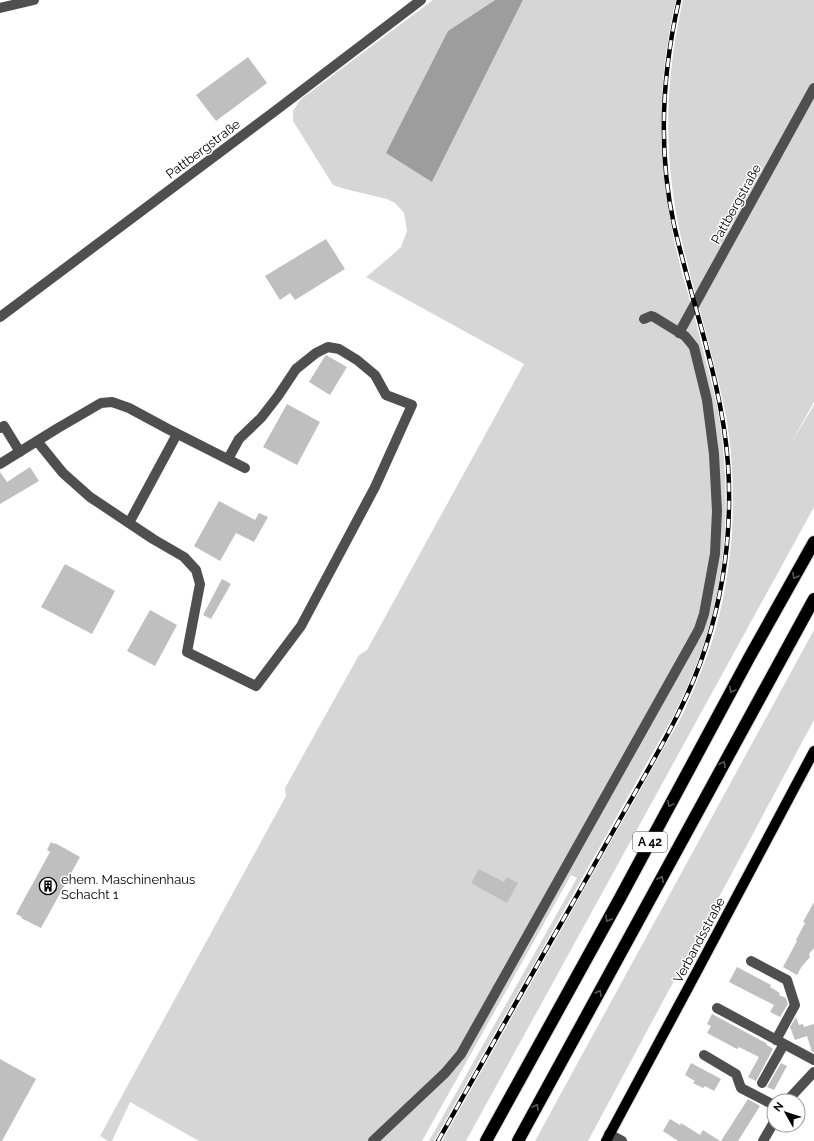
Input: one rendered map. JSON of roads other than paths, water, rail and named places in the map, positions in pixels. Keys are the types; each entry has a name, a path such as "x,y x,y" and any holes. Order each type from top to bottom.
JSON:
{"highway":[{"name":"A 42","path":"486,1141 616,905 749,658 814,542"},
{"name":"A 42","path":"518,1141 814,599"}],"main road":[{"name":"Verbandsstraße","path":"607,1138 814,751"}],"street":[{"path":"0,8 34,0"},
{"name":"Pattbergstraße","path":"0,317 421,0"},
{"name":"Pattbergstraße","path":"680,333 814,88"},
{"path":"373,1141 445,1073 460,1054 699,629 704,614 715,554 717,511 714,454 707,400 694,347 680,333 654,317 650,316 644,318"},
{"path":"37,441 63,472 90,497 153,539 184,557 196,570 200,584 187,652 256,686 301,626 375,487 412,405 386,395 375,375 357,360 339,349 328,347 316,353 296,369 261,418 239,439 228,459"},
{"path":"0,464 101,403 112,402 129,408 245,468"},
{"path":"0,428 4,426 20,452"},
{"path":"129,523 177,434"},
{"path":"751,961 787,980 795,1004 762,1083"},
{"path":"716,1008 814,1060"},
{"path":"704,1055 736,1074 741,1088 766,1101"},
{"path":"794,1093 814,1072"},
{"path":"607,1138 622,1141"}],"railway":[{"path":"438,1141 668,734 700,664 713,624 718,601 726,556 729,510 728,464 725,433 720,403 706,343 674,225 669,197 664,141 666,84 673,28 679,0"}],"place":[{"name":"ehem. Maschinenhaus Schacht 1","path":"48,886"}]}
